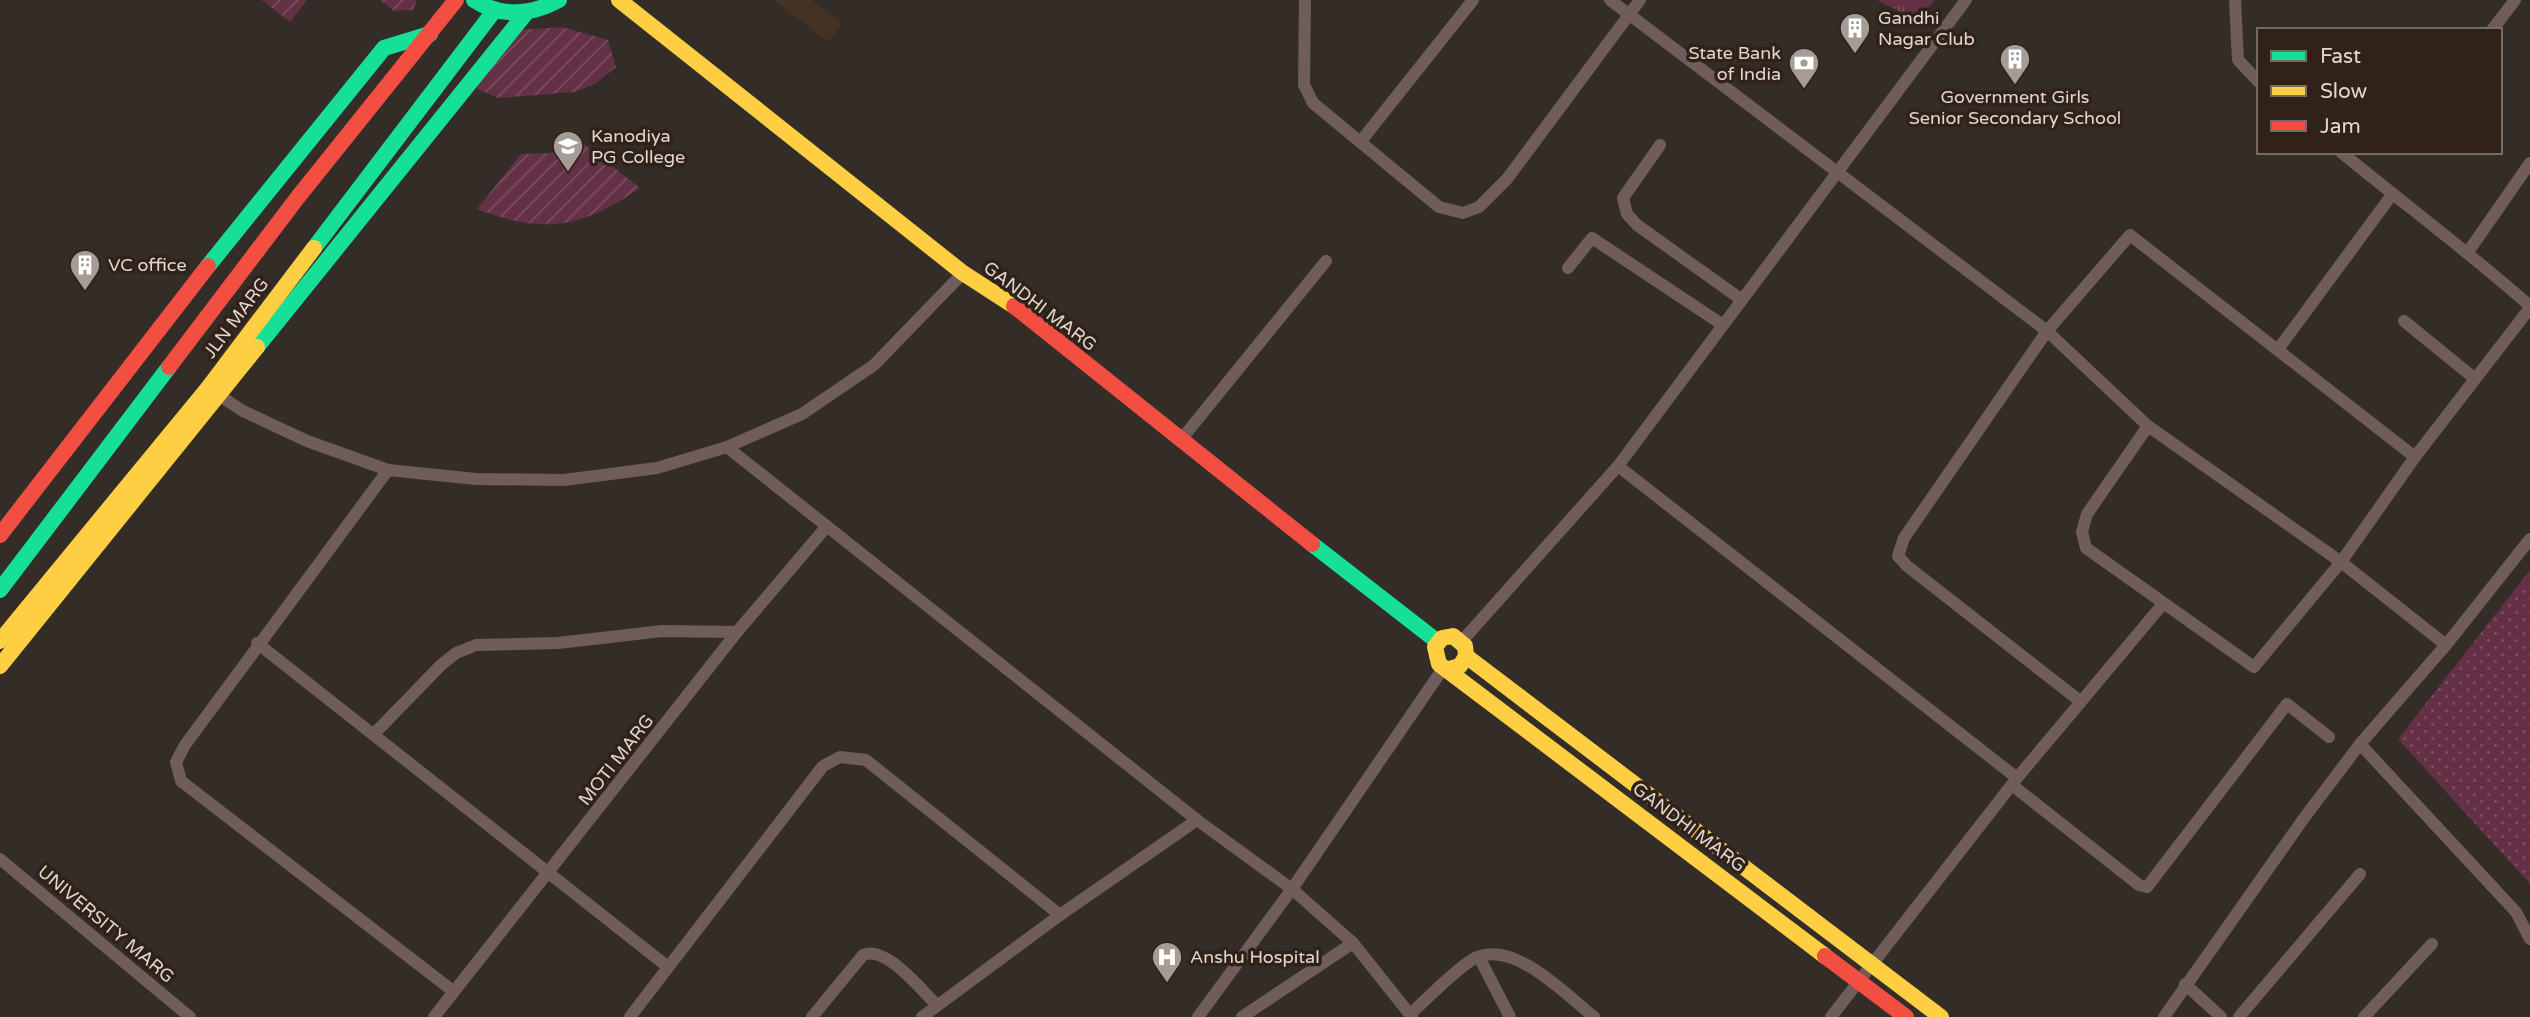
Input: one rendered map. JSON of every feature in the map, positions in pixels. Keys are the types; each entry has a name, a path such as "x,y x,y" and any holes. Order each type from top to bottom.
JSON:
{"main road":[{"name":"JLN MARG","path":"0,590 298,197 456,0"},
{"path":"474,0 494,11 526,13 544,9 559,0"},
{"name":"GANDHI MARG","path":"619,0 963,273 1015,307 1180,441 1438,642"},
{"name":"JLN MARG","path":"0,641 213,391 494,11"},
{"path":"0,666 213,391 526,13"},
{"path":"0,536 224,246 384,48 430,34"},
{"path":"1464,649 1460,666 1447,668 1434,653 1438,642 1453,636 1464,649 1941,1017"},
{"name":"GANDHI MARG","path":"1447,668 1906,1017"}],"street":[{"path":"1305,0 1304,85 1313,103 1439,207 1462,214 1479,208 1507,179 1640,0"},
{"path":"1362,141 1473,0"},
{"path":"1610,0 2047,331 2148,426 2341,562 2446,645"},
{"path":"1464,649 1618,466 1966,0"},
{"path":"2235,0 2238,60 2257,80"},
{"path":"2494,28 2515,0"},
{"path":"1660,145 1623,198 1627,214 1637,225 1742,300"},
{"path":"2148,426 2087,514 2082,532 2086,548 2162,605 2254,667 2341,562 2415,457 2530,307 2468,252 2391,196 2347,154"},
{"path":"2468,252 2530,163"},
{"path":"2279,348 2391,196"},
{"path":"2080,701 1907,566 1898,556 1904,538 2047,331 2130,235 2279,348 2415,457"},
{"path":"1568,268 1592,238 1723,325"},
{"path":"1180,441 1326,261"},
{"path":"213,391 243,411 307,441 388,470 476,479 564,480 657,468 727,447 802,414 874,365 963,273"},
{"path":"2404,321 2474,378"},
{"path":"727,447 1198,820 1292,889 1353,943 1411,1015 1479,957 1495,954 1521,959 1594,1017"},
{"path":"1618,466 2015,781 2139,885 2147,887 2287,704 2329,737"},
{"path":"388,470 257,643 185,745 176,762 181,781 453,991"},
{"name":"MOTI MARG","path":"434,1017 737,632 827,526"},
{"path":"2164,1017 2185,984 2360,744 2446,645 2530,539"},
{"path":"1831,1017 2015,781 2162,605"},
{"path":"374,734 441,665 456,653 476,645 558,643 662,631 737,632"},
{"path":"257,643 668,967"},
{"path":"1198,1017 1292,889 1447,668"},
{"path":"2360,744 2516,912 2530,939"},
{"path":"630,1017 823,766 840,757 866,760 1059,915"},
{"path":"922,1017 1059,915 1198,820"},
{"name":"UNIVERSITY MARG","path":"0,859 190,1017"},
{"path":"2239,1017 2360,874"},
{"path":"1242,1017 1353,943"},
{"path":"2364,1017 2432,944"},
{"path":"812,1017 863,955 869,953 884,955 937,1005"},
{"path":"1479,957 1510,1017"},
{"path":"2185,984 2217,1015"}],"shaded area":[{"path":"774,0 812,0 842,24 828,42"}],"green space":[{"path":"262,0 307,0 290,22"},
{"path":"380,0 417,0 413,10 394,11"},
{"path":"1877,0 1934,0 1919,21"},
{"path":"562,27 608,40 616,67 595,84 574,92 498,98 473,87 519,30"},
{"path":"584,144 640,188 599,212 562,223 523,222 477,209 521,154 549,153"},
{"path":"2530,570 2530,884 2398,739"}],"traffic: fast":[{"path":"474,0 506,12 538,9 559,0"},
{"path":"314,248 494,11"},
{"path":"257,347 526,13"},
{"path":"208,266 384,48 430,34"},
{"path":"0,590 169,367"},
{"path":"1312,544 1438,642"}],"traffic: slow":[{"path":"619,0 963,273 1014,306"},
{"path":"0,641 208,388 314,248"},
{"path":"0,666 257,347"},
{"path":"1449,669 1460,666 1466,656 1465,646 1453,636 1442,638 1435,647 1439,664 1825,956"},
{"path":"1466,656 1941,1017"}],"traffic: jam":[{"path":"169,367 298,197 456,0"},
{"path":"0,535 208,266"},
{"path":"1014,306 1312,544"},
{"path":"1825,956 1906,1017"}],"place":[{"name":"Gandhi Nagar Club","path":"1855,55"},
{"name":"Government Girls Senior Secondary School","path":"2015,86"},
{"name":"State Bank of India","path":"1804,90"},
{"name":"Kanodiya PG College","path":"568,173"},
{"name":"VC office","path":"85,292"},
{"name":"Anshu Hospital","path":"1167,984"}]}
